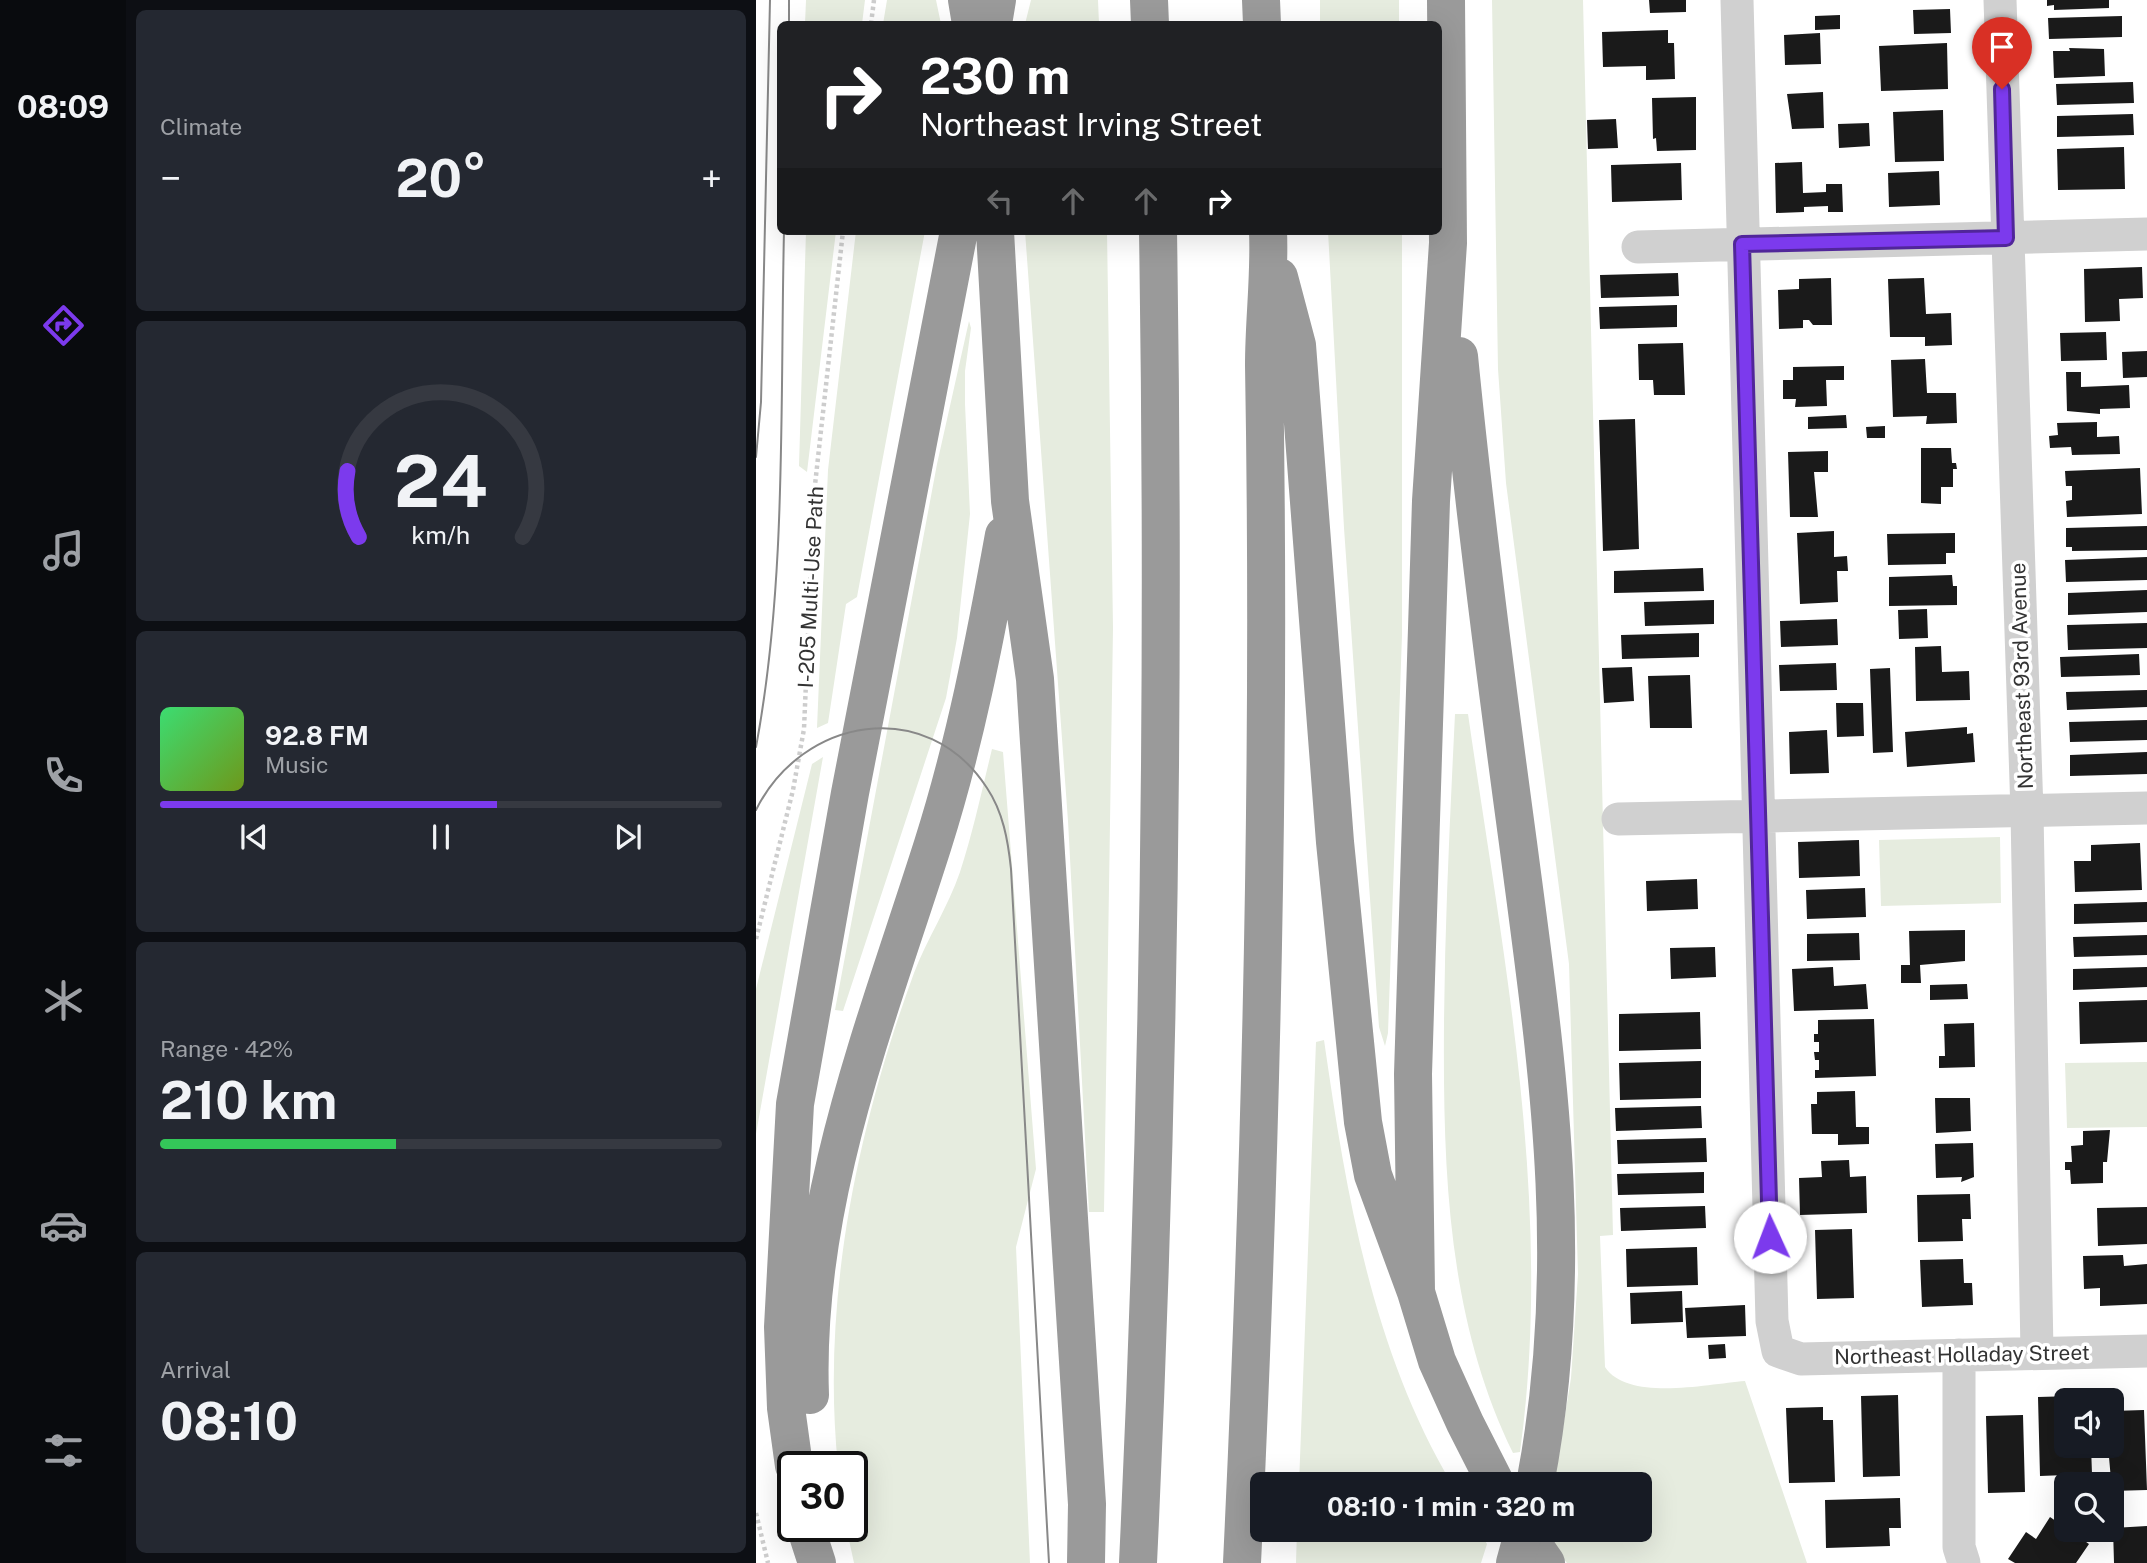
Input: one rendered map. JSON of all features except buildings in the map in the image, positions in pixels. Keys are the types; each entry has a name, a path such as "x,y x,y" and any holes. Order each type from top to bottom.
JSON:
{"highway":[{"path":"967,0 970,21"},
{"path":"994,21 998,0"},
{"path":"1149,0 1150,21"},
{"path":"1261,0 1262,21"},
{"path":"1416,1292 1413,1074 1431,501 1448,243 1446,0"},
{"path":"792,1451 786,1408 783,1327 795,1104 850,793 958,235"},
{"path":"995,235 1010,501 1035,679 1087,1504 1086,1563"},
{"path":"1138,1563 1150,1268 1162,716 1158,235"},
{"path":"1269,236 1297,345 1356,1072 1373,1175 1416,1292 1437,1361 1490,1472"},
{"path":"1242,1563 1264,977 1268,592 1264,348 1269,236"},
{"path":"1448,243 1473,500 1553,1122 1557,1242 1555,1337 1548,1414 1537,1472"},
{"path":"813,1451 809,1375 811,1312 832,1179 855,1082 963,743 1010,501"},
{"path":"810,1542 817,1563"},
{"path":"822,1542 825,1563"},
{"path":"1515,1563 1521,1542"},
{"path":"1532,1542 1546,1563"}],"street":[{"path":"1737,0 1757,816"},
{"name":"Northeast 93rd Avenue","path":"2000,0 2027,812 2037,1352"},
{"path":"1638,247 2147,234"},
{"path":"1618,819 2147,808"},
{"name":"Northeast Holladay Street","path":"1757,816 1772,1321 1778,1351 1801,1359 2147,1351"},
{"path":"1959,1355 1959,1547 1964,1563"}],"path":[{"path":"871,21 874,0"},
{"name":"I-205 Multi-Use Path","path":"756,939 793,790 804,729 814,494 843,235"},
{"path":"756,1513 768,1563"}],"shaded area":[{"path":"806,0 865,0 862,21 805,21"},
{"path":"887,0 936,0 940,21 884,21"},
{"path":"1031,0 1098,0 1099,21 1026,21"},
{"path":"1320,0 1399,0 1399,21 1320,21"},
{"path":"1492,0 1583,0 1613,1235 1600,1236 1605,1367 1616,1378 1649,1388 1745,1381 1807,1563 1567,1563 1550,1542 1652,1542 1652,1472 1556,1472 1571,1378 1578,1274 1569,964 1506,483 1498,369"},
{"path":"806,235 836,235 807,472 799,466"},
{"path":"856,235 924,235 857,597 846,604 828,723 817,728 828,470"},
{"path":"1025,235 1107,235 1113,628 1104,1212 1089,1212 1068,821"},
{"path":"1328,235 1402,235 1402,635 1388,1033 1385,1046 1379,1027 1344,528"},
{"path":"969,321 971,328 965,371 965,404 970,514 957,638 946,698 843,1011 835,1010 937,464"},
{"path":"1455,714 1468,714 1509,989 1528,1174 1531,1267 1529,1360 1520,1452 1513,1453 1491,1402 1474,1349 1453,1242 1448,1187 1444,1077 1445,983"},
{"path":"992,749 1003,752 1036,1169 1016,1247 1030,1563 854,1563 849,1542 868,1542 868,1451 837,1451 834,1404 835,1341 848,1216 860,1154 894,1032 919,960 960,872"},
{"path":"823,757 756,1134 756,989 812,764"},
{"path":"2000,837 2001,903 1881,906 1879,840"},
{"path":"1324,1040 1353,1212 1382,1325 1401,1380 1424,1433 1445,1472 1299,1472 1316,1042"},
{"path":"2147,1062 2147,1127 2067,1128 2065,1063"},
{"path":"1297,1542 1487,1544 1481,1563 1296,1563"}],"tram line":[{"path":"756,457 761,402 770,0"},
{"path":"789,0 789,21"},
{"path":"756,747 766,684 777,556 782,425 784,235"},
{"path":"756,810 777,779 803,754 833,738 866,729 900,730 932,739 962,758 987,788 1001,817 1011,869 1049,1563"}],"route":[{"path":"1770,1237 1742,244 2006,238 2002,89"}]}
